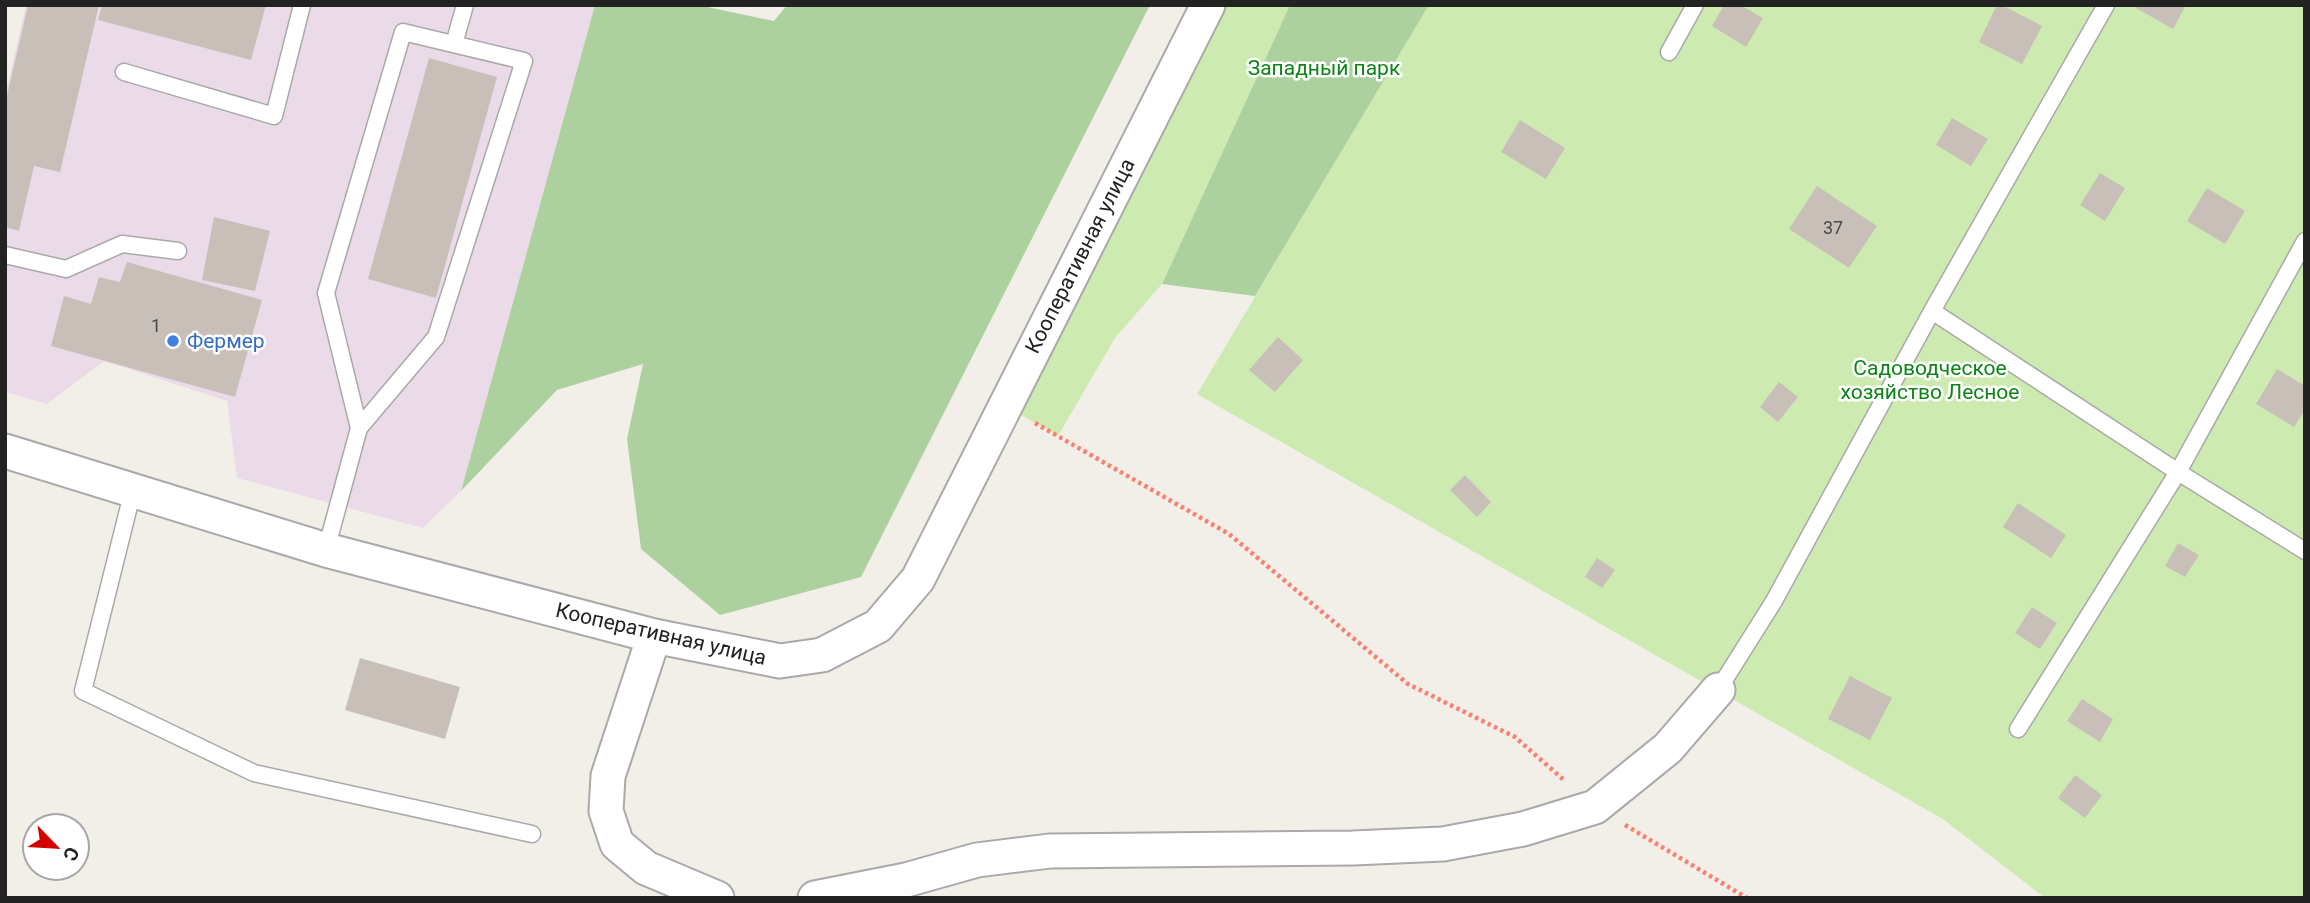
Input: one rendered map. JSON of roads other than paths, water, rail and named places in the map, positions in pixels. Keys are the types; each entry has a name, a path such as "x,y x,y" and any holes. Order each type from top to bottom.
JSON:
{"street":[{"name":"Кооперативная улица","path":"5,451 326,550 654,636 780,661 822,655 878,626 918,579 1208,5"},
{"path":"654,636 608,776 606,811 617,844 646,868 717,898"},
{"path":"815,898 906,880 977,860 1051,851 1339,849 1443,844 1523,829 1595,807 1668,748 1718,690"}],"lane":[{"path":"124,72 274,116 302,5"},
{"path":"454,44 465,5"},
{"path":"1669,52 1695,5"},
{"path":"1718,690 1774,601 1932,311 2106,5"},
{"path":"326,550 359,428 436,337 524,61 403,32 326,293 359,428"},
{"path":"2018,729 2178,472 2305,241"},
{"path":"5,255 66,269 122,244 178,251"},
{"path":"1932,311 2178,472 2305,551"},
{"path":"133,490 83,691 254,773 532,834"}],"place":[{"name":"Фермер","path":"173,341"}],"park label":[{"name":"Западный парк","path":"1324,68"},
{"name":"Садоводческое хозяйство Лесное","path":"1930,380"}]}
